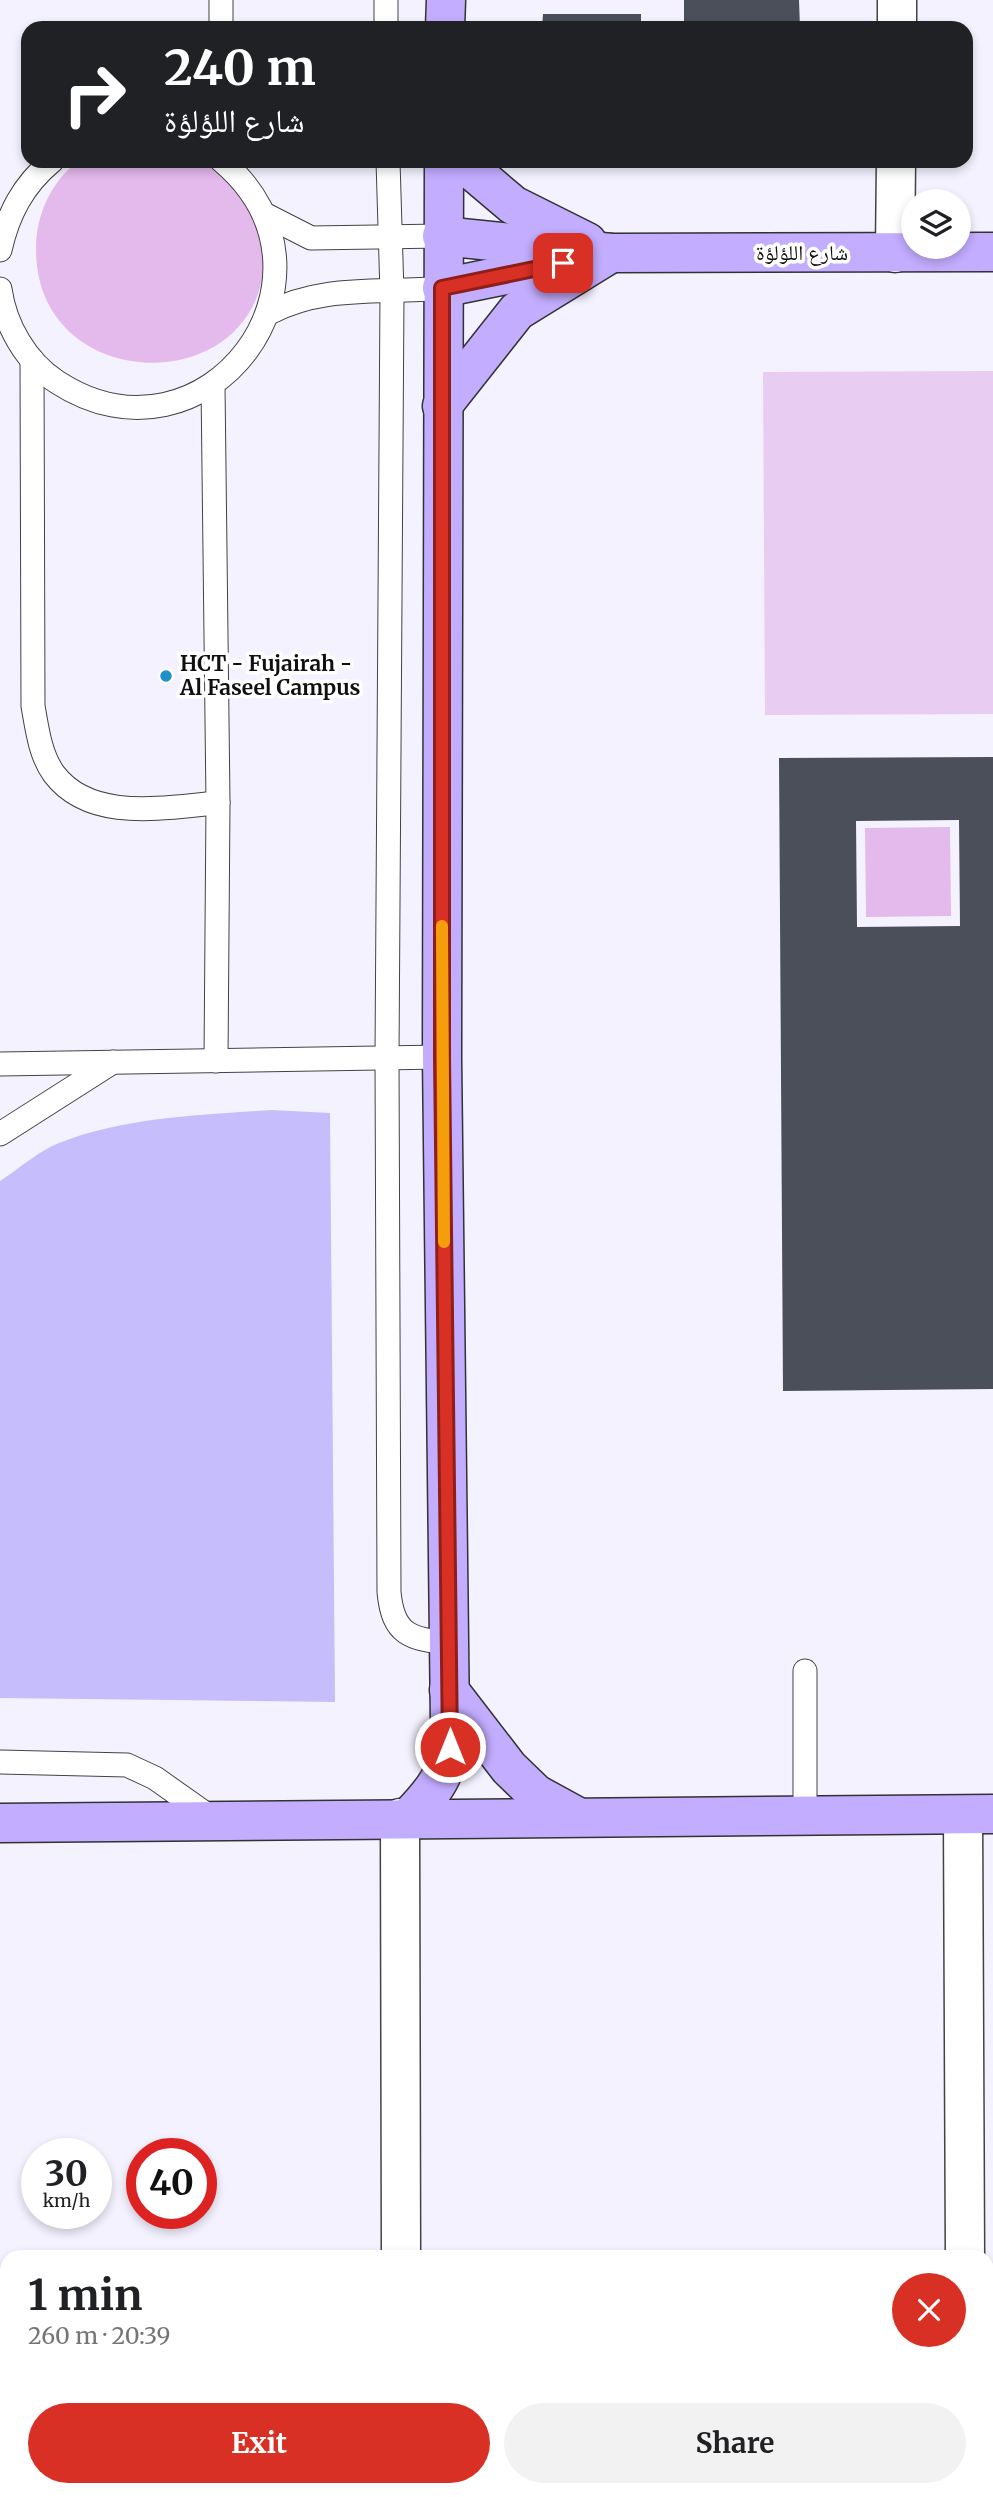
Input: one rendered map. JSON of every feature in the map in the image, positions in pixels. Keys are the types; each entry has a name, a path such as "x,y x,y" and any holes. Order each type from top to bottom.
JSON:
{"street":[{"path":"445,21 446,0"},
{"path":"897,0 897,21"},
{"path":"401,2250 404,1818 439,1785 446,1770 450,1747 442,1057 444,168"},
{"path":"469,168 513,205 611,253"},
{"path":"895,253 896,168"},
{"name":"شارع اللؤلؤة","path":"442,236 611,253 993,252"},
{"path":"442,406 517,311 611,253"},
{"name":"شارع اللؤلؤة","path":"442,288 611,253"},
{"path":"449,1690 518,1777 536,1794 580,1818"},
{"path":"0,1823 978,1814 965,2250"}],"lane":[{"path":"221,0 221,21"},
{"path":"386,0 386,21"},
{"path":"0,250 13,208 25,188 45,168"},
{"path":"0,289 8,321 32,360 50,378 71,391 118,406 168,404 214,385 247,353 268,313 275,263 264,214 246,184 229,168"},
{"path":"388,168 392,293 387,1058 390,1612 400,1629 416,1639 449,1643"},
{"path":"264,214 311,238 442,236"},
{"path":"268,313 315,294 392,293 442,288"},
{"path":"32,360 33,706 40,742 54,773 81,797 110,807 218,803"},
{"path":"214,385 218,803 216,1061"},
{"path":"0,1064 442,1057"},
{"path":"0,1134 113,1062"},
{"path":"805,1671 806,1816"},
{"path":"0,1762 113,1762 127,1765 155,1778 214,1819"}],"shaded area":[{"path":"227,168 264,229 264,256 254,303 228,337 192,357 150,363 108,355 72,334 46,298 36,249 42,212 53,189 68,169"},
{"path":"993,371 993,714 765,715 763,372"},
{"path":"950,827 951,916 866,917 865,828"}],"sand":[{"path":"272,1110 330,1113 335,1702 0,1698 0,1181 44,1151 84,1134 137,1122"}],"building":[{"path":"684,0 799,0 800,21 684,21"},
{"path":"543,14 641,14 641,21 542,21"},
{"path":"993,757 993,1389 783,1391 779,758","holes":["959,820 960,926 857,927 856,821"]}],"slow traffic":[{"path":"442,926 444,1242"}],"place":[{"name":"HCT - Fujairah - Al Faseel Campus","path":"166,676"}],"route":[{"path":"450,1747 442,1057 442,288 563,263"}]}
